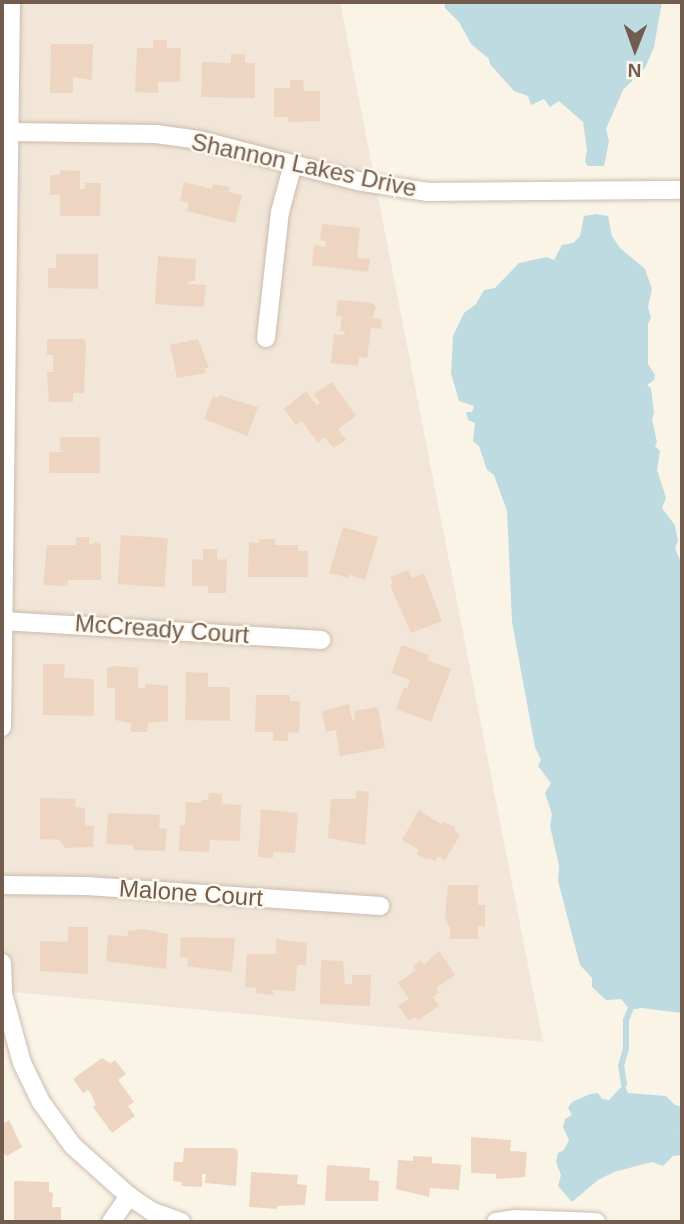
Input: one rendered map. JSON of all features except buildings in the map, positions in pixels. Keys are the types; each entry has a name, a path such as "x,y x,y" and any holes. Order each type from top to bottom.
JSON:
{"street":[{"path":"2,727 11,2"},
{"name":"Shannon Lakes Drive","path":"10,132 167,136 199,140 357,181 428,192 682,190"},
{"path":"265,338 279,212 293,164"},
{"name":"McCready Court","path":"3,621 321,640"},
{"name":"Malone Court","path":"2,885 87,886 380,906"},
{"path":"2,963 3,994 19,1051 41,1102 73,1146 129,1196 151,1211 181,1222"},
{"path":"111,1222 129,1196"},
{"path":"496,1222 516,1219 596,1222"}],"shaded area":[{"path":"2,2 340,2 543,1042 2,991"}],"water":[{"path":"444,2 662,2 654,47 645,68 623,90 606,129 609,141 604,166 588,166 585,162 587,150 583,122 559,101 550,107 544,99 531,105 528,96 514,91 490,64 489,59 471,44 459,22 445,8"},
{"path":"584,216 608,216 612,236 620,248 645,269 652,289 648,307 651,318 648,324 648,364 655,375 654,380 647,385 651,388 654,413 652,419 657,442 655,446 660,451 657,470 666,498 662,508 675,525 678,541 675,548 682,565 682,1013 641,1008 630,1010 621,999 606,1000 592,987 592,978 580,965 558,881 559,866 550,826 552,814 545,793 551,783 538,766 541,760 535,747 512,622 507,511 494,475 487,470 479,446 473,441 475,423 468,420 466,412 472,412 474,406 459,401 451,373 453,336 464,313 476,304 484,290 495,288 519,263 547,257 554,260 562,245 573,243 580,236"},
{"path":"624,1084 628,1093 666,1096 675,1105 682,1107 682,1130 679,1133 682,1134 682,1155 673,1156 663,1166 652,1162 614,1172 598,1180 572,1202 558,1186 561,1175 556,1162 558,1153 564,1150 569,1140 563,1127 565,1119 572,1115 568,1108 572,1102 590,1094 598,1093 602,1099 609,1100"}],"waterway":[{"path":"624,1084 621,1066 626,1049 626,1020 630,1010"}]}
